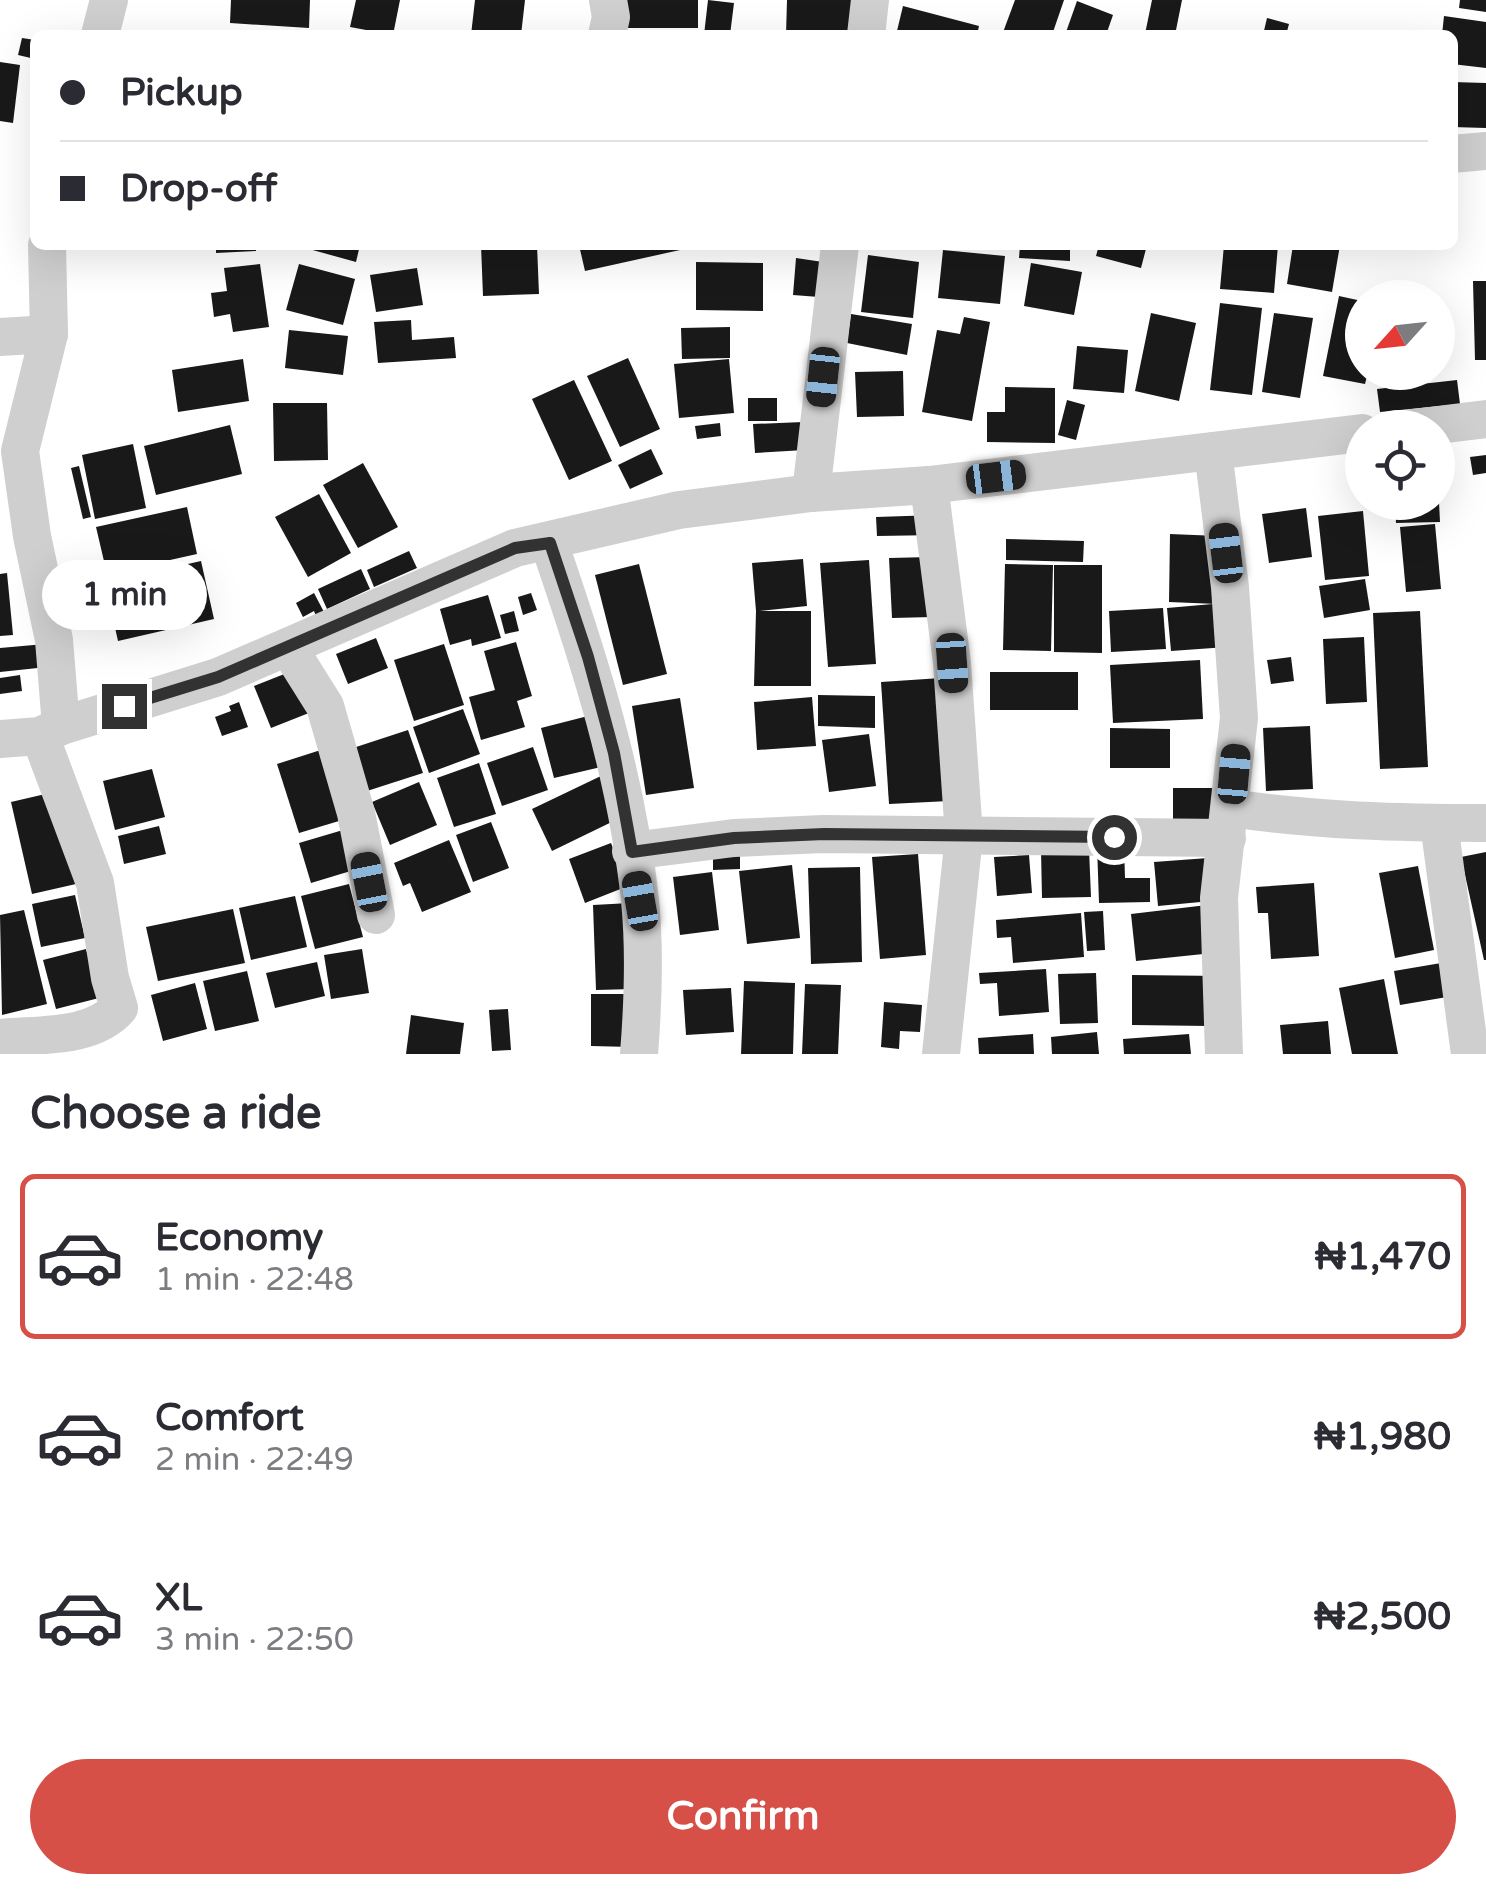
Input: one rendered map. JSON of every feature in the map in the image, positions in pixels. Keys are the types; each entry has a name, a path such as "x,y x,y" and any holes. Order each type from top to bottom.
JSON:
{"street":[{"path":"101,30 109,0"},
{"path":"608,0 612,17 608,30"},
{"path":"867,30 870,0"},
{"path":"1458,153 1486,151"},
{"path":"0,1038 84,1030 100,1024 119,1008 110,978 95,883 51,731 54,640 32,536 20,451 49,334 47,250"},
{"path":"811,493 839,250"},
{"path":"0,337 49,334"},
{"path":"1455,423 1486,419"},
{"path":"0,740 51,731 218,677 515,548 680,510 811,493 929,486 1345,436"},
{"path":"1213,451 1230,587 1239,718 1219,898 1224,1054"},
{"path":"929,486 952,663 964,836 941,1054"},
{"path":"550,543 588,657 614,753 632,852 640,901 639,1054"},
{"path":"288,647 325,706 356,813 376,915"},
{"path":"632,852 734,838 824,834 964,836 1296,818 1486,823"},
{"path":"1439,823 1470,1054"}],"building":[{"path":"231,0 310,0 309,28 230,23"},
{"path":"356,0 400,0 394,30 350,27"},
{"path":"475,0 525,0 522,30 472,30"},
{"path":"627,0 698,0 698,28 627,28"},
{"path":"708,0 734,3 731,30 705,30"},
{"path":"787,0 851,0 851,30 786,30"},
{"path":"1015,0 1064,0 1054,30 1004,30"},
{"path":"1152,0 1182,0 1176,30 1146,30"},
{"path":"1460,0 1486,0 1486,12 1459,8"},
{"path":"1077,1 1113,15 1108,30 1067,30"},
{"path":"903,6 979,26 978,30 897,30"},
{"path":"1444,16 1486,22 1486,68 1458,65 1458,30 1443,30"},
{"path":"1267,18 1289,24 1287,30 1264,30"},
{"path":"22,38 30,39 30,58 18,55"},
{"path":"0,62 20,65 13,123 0,121"},
{"path":"1458,82 1486,83 1486,128 1458,127"},
{"path":"216,250 256,250 256,251"},
{"path":"313,250 359,250 356,262"},
{"path":"481,250 537,250 539,294 483,296"},
{"path":"580,250 680,250 585,271"},
{"path":"943,250 1005,256 1000,304 938,298"},
{"path":"1020,250 1070,250 1070,261 1019,258"},
{"path":"1098,250 1146,250 1141,268 1096,256"},
{"path":"1224,250 1278,250 1274,293 1220,289"},
{"path":"1292,250 1339,250 1332,292 1287,284"},
{"path":"868,255 919,262 913,318 861,312"},
{"path":"796,258 823,262 819,297 793,295"},
{"path":"696,262 763,263 763,311 696,310"},
{"path":"1031,263 1082,272 1074,315 1024,306"},
{"path":"260,264 269,327 233,332 230,314 214,317 211,293 227,291 224,268"},
{"path":"299,264 355,279 343,325 286,310"},
{"path":"417,268 423,305 376,312 370,275"},
{"path":"1473,281 1486,281 1486,360 1475,360"},
{"path":"1339,296 1345,297 1345,380 1323,376"},
{"path":"1220,303 1262,308 1252,395 1210,390"},
{"path":"1151,313 1196,323 1179,401 1135,391"},
{"path":"1274,313 1313,318 1300,398 1262,392"},
{"path":"851,314 912,324 907,355 847,343"},
{"path":"964,317 990,322 972,421 922,412 937,330 960,334"},
{"path":"411,320 412,340 454,337 456,358 378,363 374,322"},
{"path":"730,327 730,358 682,359 681,328"},
{"path":"289,330 348,336 343,375 285,368"},
{"path":"1077,346 1128,350 1124,393 1073,389"},
{"path":"628,358 660,429 620,447 587,376"},
{"path":"243,359 249,401 178,412 172,370"},
{"path":"729,359 734,413 679,418 674,364"},
{"path":"903,371 904,416 857,417 855,372"},
{"path":"574,380 612,461 569,480 532,399"},
{"path":"1455,380 1460,404 1380,410 1377,390 1455,390"},
{"path":"1005,387 1055,388 1055,443 987,442 987,412 1005,412"},
{"path":"748,398 777,398 777,421 748,421"},
{"path":"1067,400 1085,405 1076,440 1058,435"},
{"path":"273,403 327,403 328,460 274,461"},
{"path":"803,422 805,450 755,453 753,424"},
{"path":"720,423 721,436 697,439 695,426"},
{"path":"230,425 242,474 156,495 144,446"},
{"path":"133,444 146,508 95,519 82,455"},
{"path":"651,449 663,474 630,489 618,465"},
{"path":"1486,455 1486,473 1473,475 1470,457"},
{"path":"363,463 398,527 358,548 323,485"},
{"path":"79,466 91,517 83,519 71,468"},
{"path":"319,494 351,553 308,577 275,517"},
{"path":"187,507 197,554 107,574 96,527"},
{"path":"1306,508 1312,557 1269,563 1262,514"},
{"path":"1345,513 1345,520 1364,520 1369,576 1325,580 1318,516"},
{"path":"937,515 938,535 877,536 876,517"},
{"path":"1396,520 1440,522 1396,523"},
{"path":"1435,524 1441,589 1406,592 1400,527"},
{"path":"1170,534 1218,536 1217,604 1169,602"},
{"path":"1006,539 1084,541 1083,562 1006,560"},
{"path":"409,551 417,568 374,587 367,570"},
{"path":"930,557 933,617 892,618 889,558"},
{"path":"803,559 807,606 760,611 811,611 811,686 754,686 756,611 752,563"},
{"path":"869,560 876,664 828,667 820,563"},
{"path":"201,561 214,619 118,641 105,583"},
{"path":"639,564 667,674 623,685 595,575"},
{"path":"1005,564 1053,565 1051,651 1003,650"},
{"path":"1054,565 1102,565 1102,653 1054,652"},
{"path":"361,569 370,589 327,609 318,589"},
{"path":"7,573 13,635 0,636 0,574"},
{"path":"1365,579 1370,610 1324,618 1319,586"},
{"path":"314,593 324,612 316,616 314,611 303,617 296,603"},
{"path":"531,593 537,610 523,615 518,597"},
{"path":"488,595 501,638 472,646 471,639 450,645 440,609"},
{"path":"1224,603 1227,647 1171,651 1167,608"},
{"path":"1163,608 1166,649 1111,652 1109,611"},
{"path":"514,611 519,631 505,634 500,615"},
{"path":"1420,611 1428,767 1380,769 1373,613"},
{"path":"1364,637 1367,702 1326,704 1323,639"},
{"path":"376,638 388,668 348,684 336,654"},
{"path":"516,642 532,696 517,701 525,727 481,740 469,697 495,690 484,651"},
{"path":"45,644 47,667 0,672 0,648"},
{"path":"444,644 464,705 414,721 394,660"},
{"path":"1291,657 1294,681 1271,684 1267,660"},
{"path":"1200,660 1203,719 1113,723 1110,665"},
{"path":"302,667 319,709 271,728 254,686"},
{"path":"990,672 1078,672 1078,710 990,710"},
{"path":"20,675 22,691 0,694 0,678"},
{"path":"941,678 949,801 889,804 881,682"},
{"path":"818,695 875,696 875,728 818,726"},
{"path":"812,697 816,746 757,750 754,702"},
{"path":"680,698 694,788 646,795 632,706"},
{"path":"239,702 248,727 222,736 215,717 231,711 229,706"},
{"path":"463,709 480,754 429,773 413,727"},
{"path":"588,716 601,767 554,778 541,728"},
{"path":"1310,726 1313,789 1266,791 1263,728"},
{"path":"1110,728 1170,729 1170,768 1110,768"},
{"path":"408,730 423,773 367,791 353,748"},
{"path":"869,734 876,786 829,792 822,740"},
{"path":"533,747 548,790 502,806 487,763"},
{"path":"327,748 349,818 299,833 277,764"},
{"path":"479,763 496,814 454,827 437,778"},
{"path":"152,769 165,817 115,830 103,781"},
{"path":"603,775 622,817 552,851 532,809"},
{"path":"419,782 437,825 390,845 372,802"},
{"path":"1173,788 1217,788 1217,827 1173,827"},
{"path":"54,792 76,884 32,894 11,802"},
{"path":"491,822 509,868 473,882 456,835"},
{"path":"159,826 166,854 124,864 118,836"},
{"path":"343,830 354,870 311,883 299,843"},
{"path":"449,840 471,892 422,912 410,883 403,886 394,863"},
{"path":"611,843 628,886 585,903 569,859"},
{"path":"1097,845 1124,845 1125,878 1150,878 1150,902 1099,903"},
{"path":"1089,849 1091,897 1042,898 1041,850"},
{"path":"713,851 740,851 740,869 713,870"},
{"path":"1486,852 1486,960 1484,960 1461,857"},
{"path":"918,854 926,955 880,959 872,857"},
{"path":"1029,855 1032,893 997,896 994,857"},
{"path":"1208,858 1211,901 1158,906 1154,862"},
{"path":"792,865 800,938 747,944 739,871"},
{"path":"1418,866 1434,950 1395,958 1379,873"},
{"path":"860,867 862,962 811,964 808,868"},
{"path":"712,872 719,930 680,935 673,877"},
{"path":"1314,883 1319,956 1271,959 1268,913 1258,913 1256,887"},
{"path":"349,884 363,937 315,949 301,896"},
{"path":"75,895 85,938 41,947 32,904"},
{"path":"295,896 307,947 251,960 239,908"},
{"path":"630,903 634,989 596,990 593,905"},
{"path":"1207,905 1213,953 1136,961 1131,914"},
{"path":"233,909 245,963 158,981 146,927"},
{"path":"24,910 47,1004 2,1015 0,915"},
{"path":"1103,911 1105,950 1087,951 1084,912"},
{"path":"1081,913 1084,957 1013,963 1011,937 997,938 996,920"},
{"path":"86,949 99,998 56,1009 43,960"},
{"path":"362,949 369,993 331,999 324,955"},
{"path":"317,962 325,996 275,1008 266,973"},
{"path":"1447,962 1453,996 1400,1005 1394,971"},
{"path":"1046,969 1049,1012 999,1016 997,983 980,984 979,973"},
{"path":"247,971 259,1021 215,1031 203,981"},
{"path":"1096,973 1098,1023 1060,1024 1058,974"},
{"path":"1132,975 1223,976 1209,1026 1132,1025"},
{"path":"1384,979 1398,1054 1352,1054 1339,988"},
{"path":"744,981 795,983 793,1054 741,1054"},
{"path":"195,983 207,1029 163,1041 151,995"},
{"path":"805,984 841,985 838,1054 802,1054"},
{"path":"731,988 734,1032 686,1035 683,990"},
{"path":"591,994 632,994 631,1047 591,1046"},
{"path":"884,1002 922,1005 920,1032 900,1031 899,1049 881,1047"},
{"path":"508,1009 511,1050 492,1051 489,1010"},
{"path":"411,1015 464,1023 460,1054 406,1054"},
{"path":"1328,1021 1331,1054 1283,1054 1280,1025"},
{"path":"1097,1032 1099,1054 1052,1054 1051,1037"},
{"path":"1033,1034 1034,1054 979,1054 978,1038"},
{"path":"1189,1034 1191,1054 1124,1054 1123,1039"}],"route":[{"path":"124,706 218,677 515,548 550,543 588,657 614,753 632,852 734,838 824,834 1114,837"}]}
